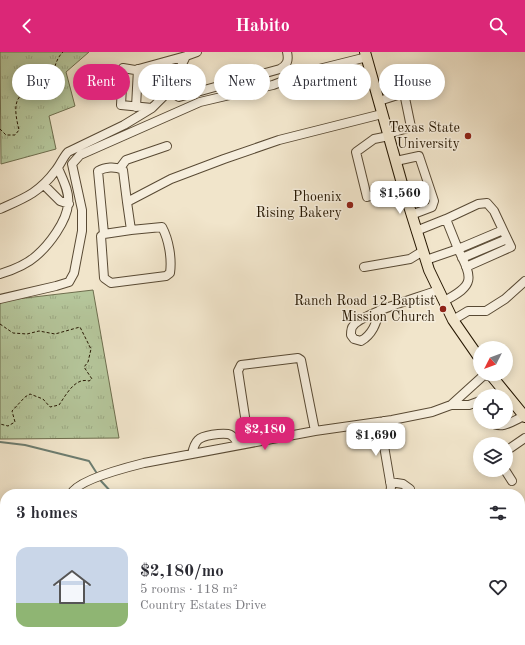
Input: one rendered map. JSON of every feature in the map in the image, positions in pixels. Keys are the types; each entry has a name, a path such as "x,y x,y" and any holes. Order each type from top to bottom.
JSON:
{"main road":[{"path":"366,55 411,216 424,256 438,290 453,320 473,349"},
{"path":"513,407 524,417"}],"street":[{"path":"156,64 197,52"},
{"path":"206,91 280,69 286,66 289,59 287,52"},
{"path":"0,299 69,282 74,273 82,231 82,210 72,164 80,155 200,102 273,85 306,72 366,55"},
{"path":"182,64 186,56"},
{"path":"136,107 138,69 122,68 121,105 136,107 152,108"},
{"path":"379,101 404,93 411,127 374,139 356,152 367,197 403,187"},
{"path":"0,209 38,191 58,168 62,159 68,152 124,125 152,108 160,100"},
{"path":"127,202 171,179 279,140 382,114"},
{"path":"120,168 126,160 167,146"},
{"path":"396,162 419,156 434,201 432,207 411,216"},
{"path":"0,274 19,267 36,257 50,241 61,223 68,204 67,192 58,168"},
{"path":"104,234 98,171 103,168 120,168"},
{"path":"120,168 123,170 131,230"},
{"path":"44,185 60,201 68,204"},
{"path":"416,231 484,202 490,205 511,247 466,267"},
{"path":"444,301 464,289 469,276 446,219"},
{"path":"162,228 168,244 170,273 166,276 111,283 104,278 100,241 101,236 104,234 131,230 162,228"},
{"path":"364,267 458,249 503,230"},
{"path":"462,258 507,239"},
{"path":"453,320 468,312 486,311 505,299 525,281"},
{"path":"380,310 438,290"},
{"path":"249,443 238,371 241,365 298,358 300,360 315,431"},
{"path":"452,405 478,381"},
{"path":"75,489 119,469 238,445 432,412 452,405 473,404"},
{"path":"513,422 524,417"},
{"path":"384,421 383,440 390,489"},
{"path":"192,454 196,441 200,438 208,436 229,434 234,438 238,445"},
{"path":"513,446 525,438"},
{"path":"509,477 512,481"},
{"path":"390,482 403,484 410,489"}],"path":[{"path":"0,129 6,135 15,135 19,130 15,113 17,100 20,95 28,92 40,92 47,87 62,52"},
{"path":"0,324 14,333 27,334 39,331 55,334 80,327 91,349 84,368 92,379 89,381 79,381 71,388 59,405 50,407 43,399 30,394 25,397 12,412 16,422 8,426 0,424"}],"green space":[{"path":"0,52 89,52 75,64 73,64 73,66 66,72 75,106 49,116 56,149 1,164"},
{"path":"93,290 119,438 0,439 0,301"}],"waterway":[{"path":"0,442 25,445 89,461 96,472"},
{"path":"101,481 108,489"}],"place":[{"name":"Texas State University","path":"468,136"},
{"name":"Phoenix Rising Bakery","path":"350,205"},
{"name":"Ranch Road 12 Baptist Mission Church","path":"443,309"}]}
